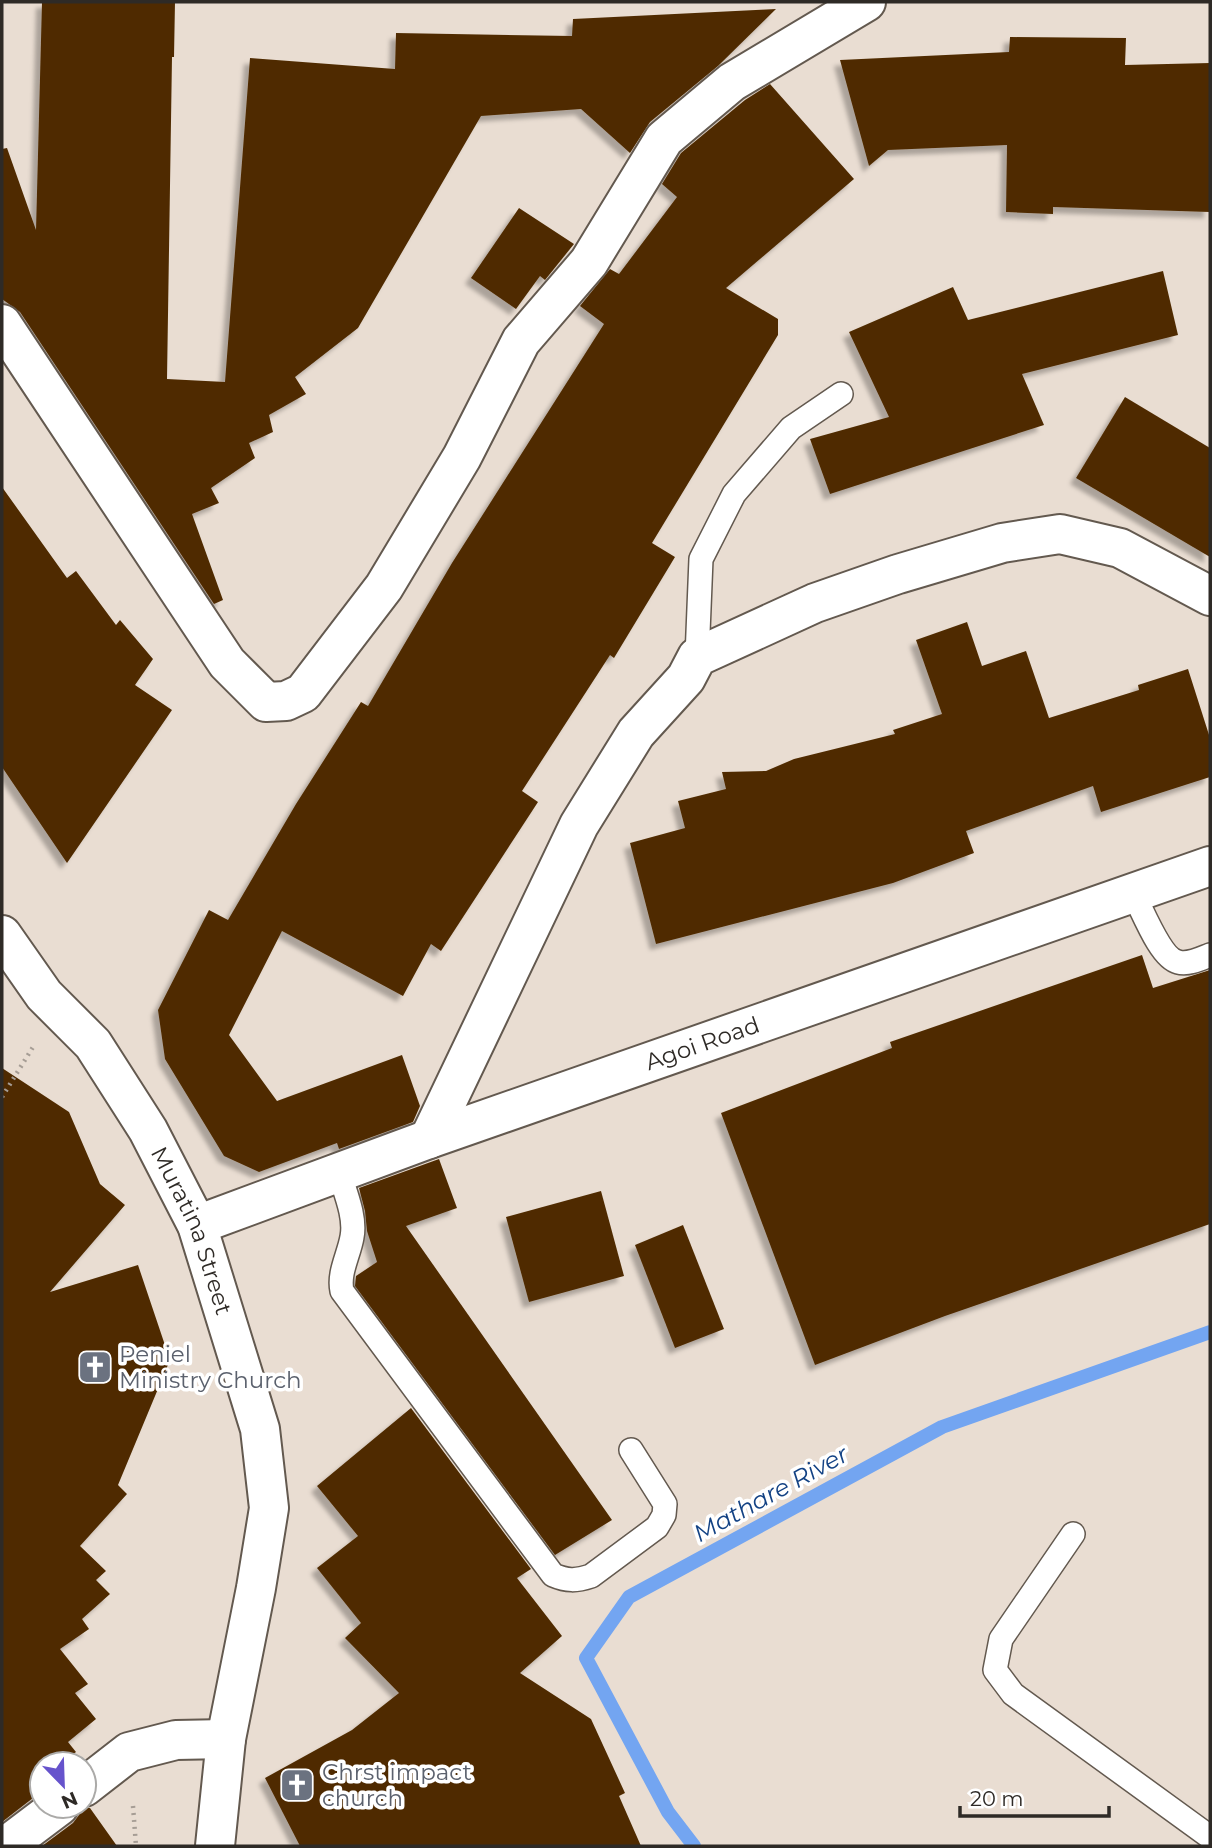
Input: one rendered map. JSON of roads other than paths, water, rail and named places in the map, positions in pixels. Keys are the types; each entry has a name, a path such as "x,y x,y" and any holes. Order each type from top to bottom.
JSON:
{"street":[{"path":"2,324 228,663 266,702 286,701 303,693 384,587 462,457 521,341 589,262 664,139 732,82 866,2"},
{"path":"429,1139 579,825 636,733 686,678 697,657 815,603 886,578 1002,543 1060,534 1119,548 1210,596"},
{"name":"Agoi Road","path":"197,1225 429,1139 1210,866"},
{"name":"Muratina Street","path":"2,935 44,995 93,1044 148,1130 197,1225 260,1429 269,1508 226,1739 215,1846"},
{"path":"98,1776 129,1752 176,1740 226,1739"},
{"path":"6,1846 40,1820"}],"lane":[{"path":"697,657 701,559 734,495 791,428 841,394"},
{"path":"1133,893 1165,954 1174,962 1185,963 1210,956"},
{"path":"340,1172 353,1236 340,1282 342,1291 553,1575 566,1580 580,1580 591,1576 657,1527 664,1515 665,1504 631,1450"},
{"path":"1073,1534 1001,1639 995,1670 1013,1694 1206,1829"}],"waterway":[{"name":"Mathare River","path":"694,1846 668,1812 586,1658 629,1597 942,1427 1210,1332"}],"place":[{"name":"Peniel Ministry Church","path":"95,1367"},
{"name":"Chrst impact church","path":"297,1785"}]}
